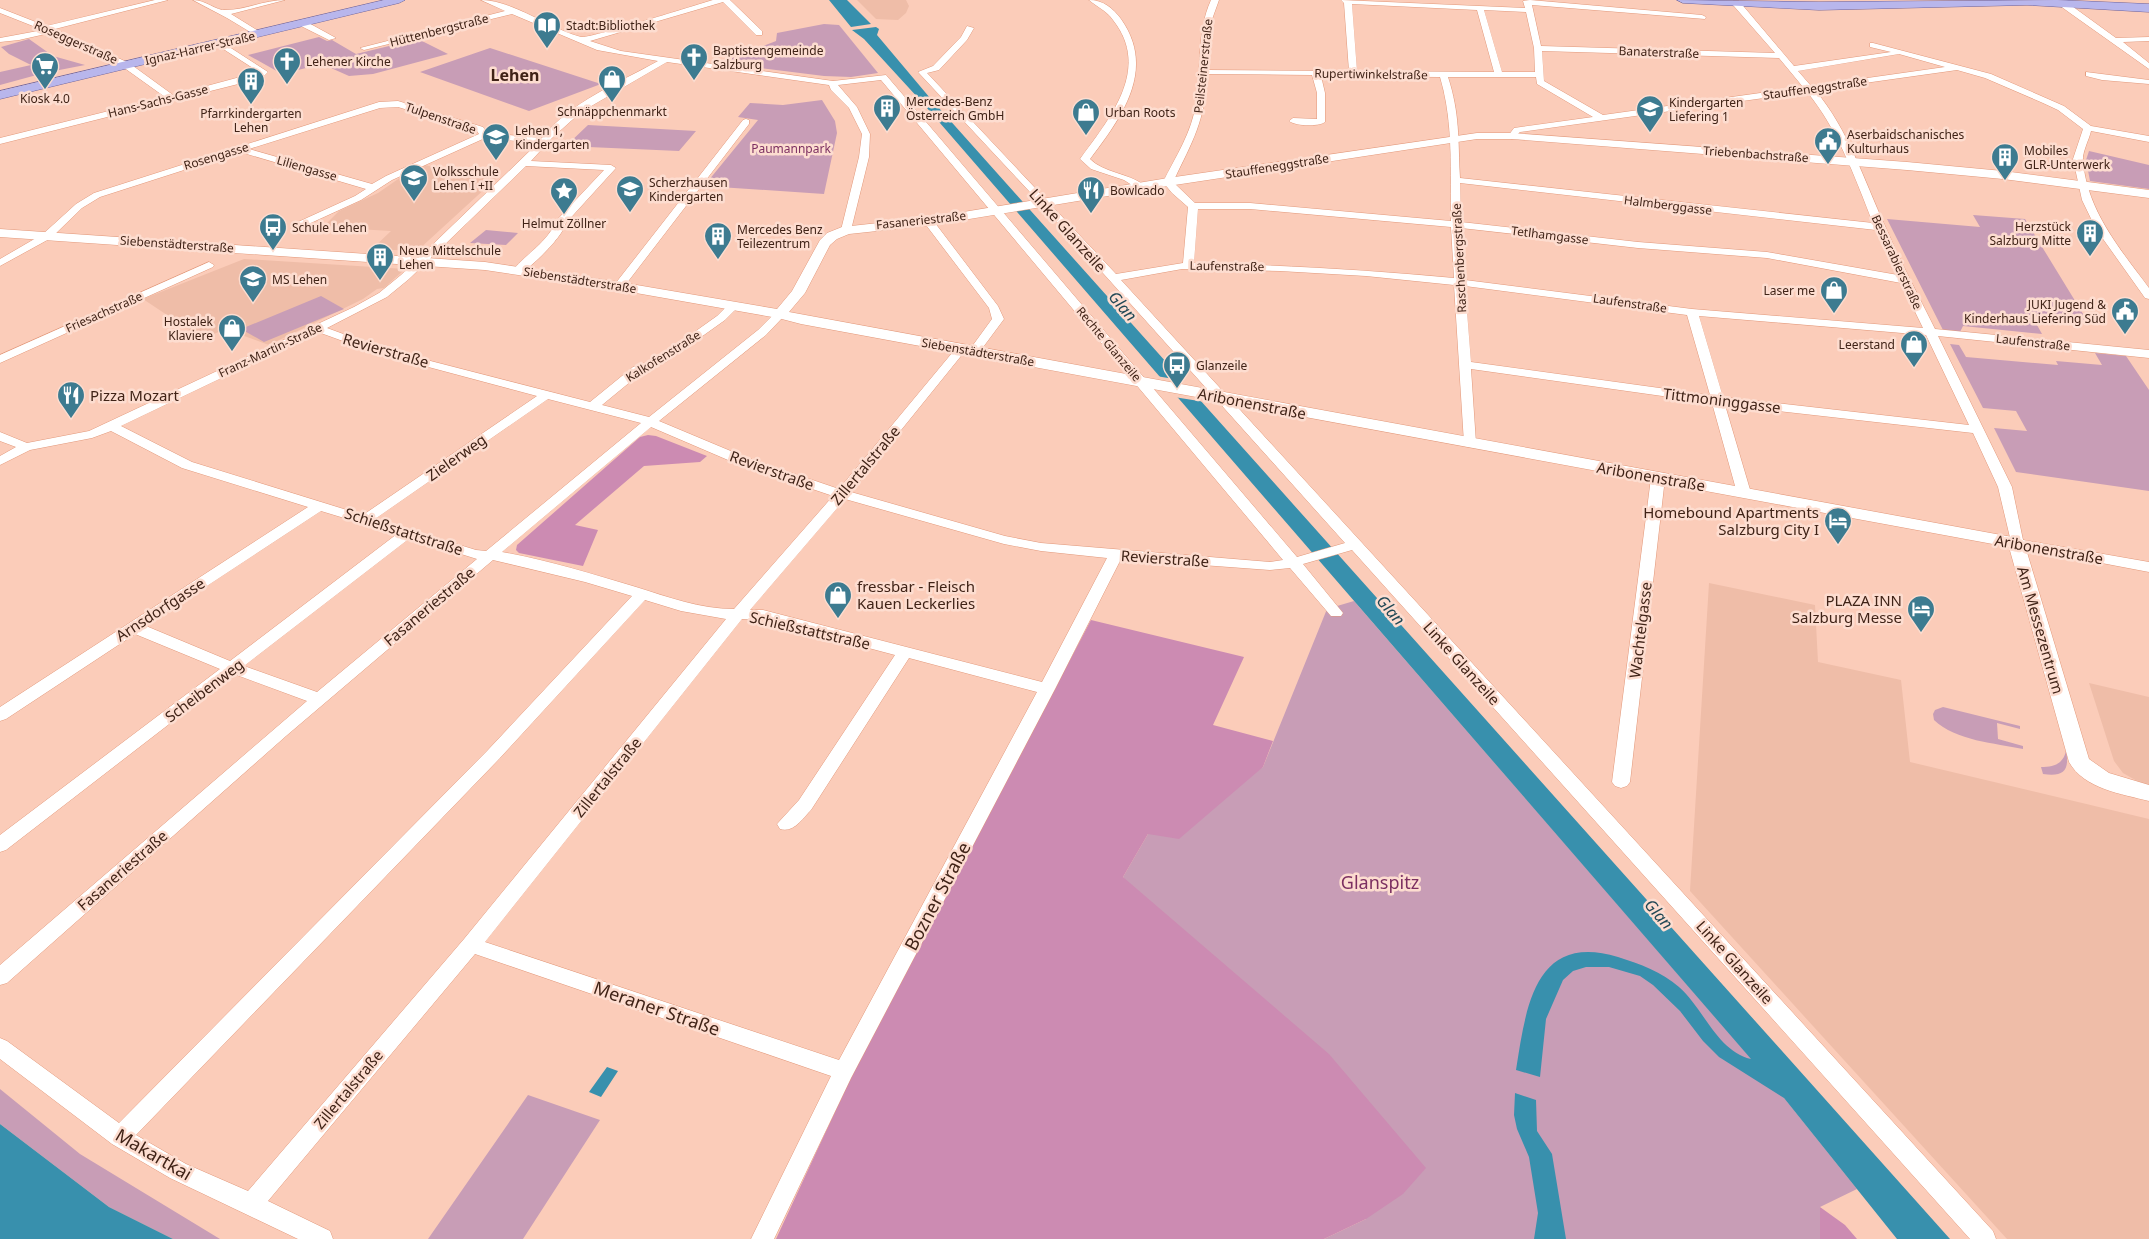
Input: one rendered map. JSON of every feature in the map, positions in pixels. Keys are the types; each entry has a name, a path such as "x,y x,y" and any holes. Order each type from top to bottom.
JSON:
{"main road":[{"name":"Ignaz-Harrer-Straße","path":"0,95 399,0"},
{"path":"1683,0 1736,4 1794,5 2052,2 2139,7"}],"street":[{"path":"0,40 19,38 164,0"},
{"path":"197,0 225,14 257,34"},
{"path":"225,14 281,0"},
{"path":"485,0 605,50 833,83 834,88 853,107 866,134 864,158 846,230"},
{"path":"584,40 721,0"},
{"path":"726,0 759,33"},
{"path":"1094,0 1114,15 1130,43 1133,64 1128,94 1115,121 1085,159 1088,164 1095,168 1126,176 1141,187"},
{"name":"Peilsteinerstraße","path":"1168,182 1199,115 1207,18 1215,0"},
{"path":"1353,74 1346,1 1480,8 1527,4 1575,5 1702,17"},
{"path":"2052,2 2122,45 2149,67"},
{"path":"1527,4 1538,48 1540,82 1601,118"},
{"name":"Bessarabierstraße","path":"1736,4 1821,103 1853,161 1880,227 2005,487 2017,543"},
{"path":"1480,8 1499,75"},
{"name":"Roseggerstraße","path":"0,10 89,46 126,65 172,98"},
{"name":"Hüttenbergstraße","path":"364,48 514,11"},
{"path":"302,23 332,38"},
{"name":"Linke Glanzeile","path":"970,28 956,47 936,68 922,72 1040,203 1112,278 1348,547 1985,1239"},
{"path":"2113,40 2149,39"},
{"name":"Hans-Sachs-Gasse","path":"0,141 259,76 264,72 220,43"},
{"path":"1873,45 1988,76 2061,108 2088,128 2149,139"},
{"name":"Banaterstraße","path":"1538,48 1780,56"},
{"path":"1792,69 1900,53"},
{"name":"Franz-Martin-Straße","path":"110,426 383,295 537,150 543,140 577,111 665,60"},
{"name":"Stauffeneggstraße","path":"996,211 1168,182 1454,139 1477,136 1512,136 1517,130 1955,68"},
{"name":"Rupertiwinkelstraße","path":"1203,72 1539,76"},
{"path":"1293,121 1321,122 1321,93 1316,73"},
{"name":"Raschenbergstraße","path":"1443,74 1454,115 1456,225 1470,443"},
{"path":"2089,74 2102,78 2149,82"},
{"name":"Rechte Glanzeile","path":"833,83 882,77 1147,384 1292,563 1336,612"},
{"name":"Tulpenstraße","path":"398,104 480,129 484,135 543,140"},
{"name":"Rosengasse","path":"0,263 47,236 79,206 97,196 146,178 379,105 398,104"},
{"path":"619,286 746,122"},
{"path":"1556,125 1548,130 1556,139"},
{"path":"2088,128 2078,159 2087,200 2102,230 2149,296"},
{"path":"302,224 358,198 389,178 484,135"},
{"name":"Triebenbachstraße","path":"1512,136 1853,161 2004,175 2149,194"},
{"name":"Liliengasse","path":"240,148 374,188"},
{"path":"518,270 533,258 560,228 560,223 611,168 522,163"},
{"name":"Halmberggasse","path":"1456,180 1655,204 1880,227"},
{"path":"1168,182 1175,191 1193,206 1188,266"},
{"name":"Tetlhamgasse","path":"1193,206 1250,206 1456,225 1638,245 1767,255 1905,280"},
{"name":"Fasaneriestraße","path":"0,977 319,699 637,431 665,414 730,358 769,328 798,293 825,243 832,236 846,230 996,211"},
{"name":"Zillertalstraße","path":"251,1204 471,945 738,614 967,350 998,319 994,308 928,221"},
{"name":"Siebenstädterstraße","path":"0,233 422,260 518,270 780,314 801,320 1147,384"},
{"name":"Friesachstraße","path":"0,358 209,265"},
{"name":"Laufenstraße","path":"1112,278 1188,266 1280,268 1459,282 1692,312 1930,332 2149,354"},
{"name":"Kalkofenstraße","path":"593,406 638,370 662,360 718,321 733,306"},
{"path":"1692,312 1744,494"},
{"name":"Revierstraße","path":"317,328 380,351 651,422 740,460 842,494 1020,544 1116,554 1270,566 1292,563 1348,547"},
{"name":"Tittmoninggasse","path":"1465,366 1716,400 1979,430"},
{"name":"Aribonenstraße","path":"1147,384 2149,567"},
{"name":"Zielerweg","path":"366,519 547,394"},
{"path":"0,461 26,447 92,434 110,426"},
{"name":"Schießstattstraße","path":"110,426 187,465 475,554 490,555 589,578 626,588 642,595 719,614 762,616 1047,689"},
{"path":"0,436 26,447"},
{"name":"Wachtelgasse","path":"1621,782 1658,478"},
{"name":"Arnsdorfgasse","path":"0,715 320,505"},
{"name":"Scheibenweg","path":"0,845 408,533"},
{"name":"Am Messezentrum","path":"2017,543 2079,762 2084,769 2110,782 2149,793"},
{"name":"Bozner Straße","path":"762,1239 844,1071 1047,689 1116,554"},
{"path":"120,1137 493,755 642,595"},
{"path":"133,627 233,668 319,699"},
{"path":"786,824 805,805 905,652"},
{"name":"Meraner Straße","path":"471,945 844,1071"},
{"name":"Makartkai","path":"0,1047 120,1137 178,1172 251,1204 322,1239"}],"shaded area":[{"path":"857,0 906,0 909,6 906,13 898,20 876,19"},
{"name":"Volksschule Lehen I +II","path":"425,165 458,173 500,175 417,251 372,249 391,231 323,227 339,211 378,193 404,175"},
{"name":"MS Lehen","path":"244,259 405,269 384,288 377,289 363,299 269,345 225,329 203,339 143,299"},
{"path":"656,436 707,456 700,462 644,466 575,525 598,530 583,566 519,553 516,550 517,545 640,437"},
{"path":"1709,583 1815,605 1818,662 1901,680 1910,762 2149,819 2149,1239 2007,1239 1690,891"},
{"path":"1091,620 1244,657 1213,725 1273,741 1263,767 1179,839 1148,834 1123,877 1329,1054 1426,1168 1403,1194 1366,1219 1324,1239 776,1239 853,1073"},
{"path":"2089,683 2149,697 2149,785 2123,773 2114,761"},
{"path":"1820,1207 1845,1225 1857,1239 1820,1239"}],"green space":[{"path":"824,24 839,25 878,73 851,77 824,76 719,63 776,41 777,33"},
{"path":"319,37 327,41 332,40 356,54 418,39 448,54 373,74 349,76 322,64 282,74 248,55"},
{"path":"29,39 53,56 85,65 44,73 0,85 0,72 31,65 9,54 1,47"},
{"path":"490,48 601,84 529,111 420,72"},
{"name":"Paumannpark","path":"822,100 835,121 837,133 824,194 704,186 758,120 738,117 750,103 783,105"},
{"path":"588,125 696,131 679,151 566,146"},
{"path":"2089,151 2149,165 2149,189 2090,181 2086,160"},
{"path":"1973,215 2025,219 2088,322 2032,316 2042,334 1963,326 1960,332 1943,330 1887,219 1980,227"},
{"path":"486,230 518,233 506,245 470,243"},
{"path":"321,296 344,309 264,342 241,329"},
{"path":"1950,344 1959,345 1966,357 2058,365 2056,361 2102,365 2095,353 2126,356 2149,390 2149,491 2016,472 1994,428 2027,431 2016,411 1983,408"},
{"name":"Glanspitz","path":"1354,601 1769,1079 1857,1189 1820,1207 1820,1239 1324,1239 1366,1219 1123,877 1148,834 1263,767 1327,609"},
{"path":"1943,707 2020,726 2020,729 1997,723 1998,739 2023,746 2023,749 1976,740 1953,733 1934,720 1933,714 1935,710"},
{"path":"2066,751 2067,763 2064,771 2050,775 2043,774 2041,767 2057,764 2063,759"},
{"path":"0,1089 80,1154 220,1239 173,1239 109,1207 0,1124"},
{"path":"528,1095 600,1120 523,1239 428,1239"}],"water":[{"path":"829,0 847,0 871,24 851,27"},
{"name":"Glan","path":"876,27 879,29 877,35 930,98 1950,1239 1897,1239 1784,1098 1719,1057 1703,1041 1680,1011 1653,985 1640,976 1609,967 1586,967 1573,971 1563,980 1546,1019 1540,1077 1516,1070 1524,1023 1539,981 1551,965 1568,955 1590,952 1618,957 1665,977 1688,996 1720,1039 1739,1055 1751,1059 920,100 864,39 852,30"},
{"path":"607,1067 618,1071 601,1097 589,1092"},
{"path":"1515,1093 1536,1100 1537,1131 1552,1154 1566,1239 1534,1239 1538,1213 1529,1157 1517,1129 1514,1115"},
{"path":"0,1124 109,1207 173,1239 0,1239"}],"pier":[{"path":"1156,376 1186,381 1205,402 1174,397"}],"place":[{"name":"Stadt:Bibliothek","path":"547,49"},
{"name":"Baptistengemeinde Salzburg","path":"694,81"},
{"name":"Lehener Kirche","path":"287,85"},
{"name":"Kiosk 4.0","path":"45,90"},
{"name":"Schnäppchenmarkt","path":"612,103"},
{"name":"Pfarrkindergarten Lehen","path":"251,105"},
{"name":"Mercedes-Benz Österreich GmbH","path":"887,132"},
{"name":"Kindergarten Liefering 1","path":"1650,133"},
{"name":"Urban Roots","path":"1086,136"},
{"name":"Lehen 1, Kindergarten","path":"496,161"},
{"name":"Aserbaidschanisches Kulturhaus","path":"1828,165"},
{"name":"Mobiles GLR-Unterwerk","path":"2005,181"},
{"name":"Volksschule Lehen I +II","path":"414,202"},
{"name":"Scherzhausen Kindergarten","path":"630,213"},
{"name":"Bowlcado","path":"1091,214"},
{"name":"Helmut Zöllner","path":"564,215"},
{"name":"Schule Lehen","path":"273,251"},
{"name":"Herzstück Salzburg Mitte","path":"2090,257"},
{"name":"Mercedes Benz Teilezentrum","path":"718,260"},
{"name":"Neue Mittelschule Lehen","path":"380,281"},
{"name":"MS Lehen","path":"253,303"},
{"name":"Laser me","path":"1834,314"},
{"name":"JUKI Jugend & Kinderhaus Liefering Süd","path":"2125,335"},
{"name":"Hostalek Klaviere","path":"232,352"},
{"name":"Leerstand","path":"1914,368"},
{"name":"Glanzeile","path":"1177,389"},
{"name":"Pizza Mozart","path":"71,419"},
{"name":"Homebound Apartments Salzburg City I","path":"1838,545"},
{"name":"fressbar - Fleisch Kauen Leckerlies","path":"838,619"},
{"name":"PLAZA INN Salzburg Messe","path":"1921,633"}],"district":[{"name":"Lehen","path":"515,75"}]}
